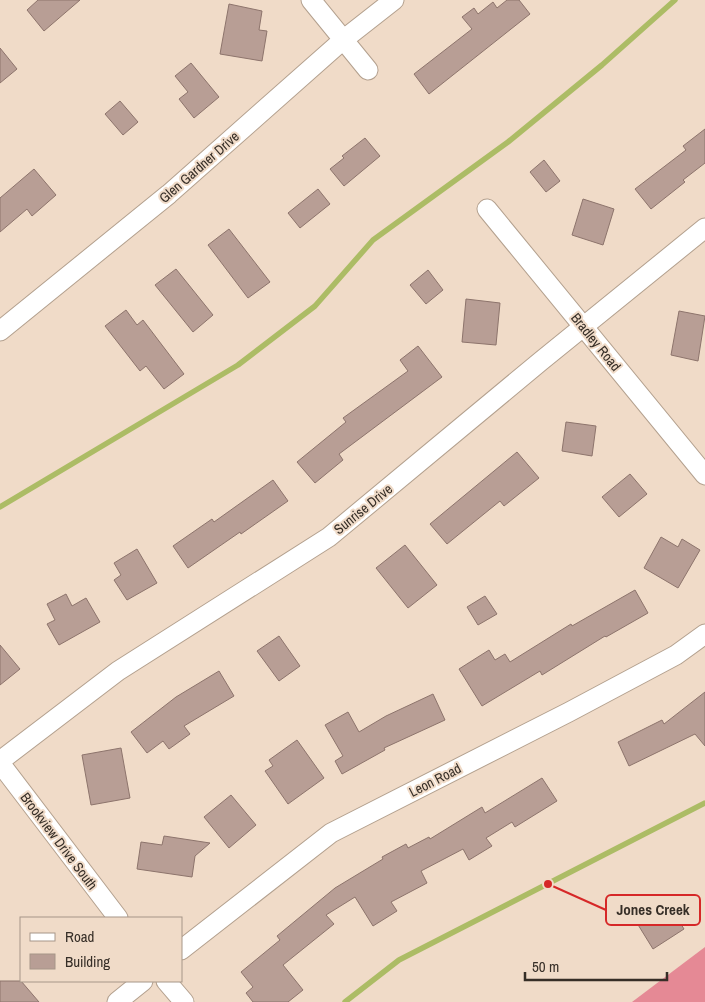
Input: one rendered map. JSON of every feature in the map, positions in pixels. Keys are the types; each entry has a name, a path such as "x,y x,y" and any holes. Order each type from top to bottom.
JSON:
{"street":[{"path":"311,0 368,70"},
{"name":"Glen Gardner Drive","path":"0,331 169,194 343,40 394,0"},
{"name":"Bradley Road","path":"487,209 705,476"},
{"name":"Sunrise Drive","path":"0,762 118,671 329,537 705,228"},
{"name":"Leon Road","path":"182,949 331,833 569,712 676,655 705,634"},
{"name":"Brookview Drive South","path":"0,762 117,917"},
{"path":"117,1002 142,982"},
{"path":"167,982 184,1002"}],"shaded area":[{"path":"705,947 705,1002 632,1002"}],"building":[{"path":"38,0 80,0 44,31 27,10"},
{"path":"507,0 519,0 530,14 429,94 414,74 472,29 462,17 474,8 478,14 493,2 497,8"},
{"path":"229,4 262,11 259,30 267,31 262,61 220,54"},
{"path":"0,48 17,69 0,83"},
{"path":"191,63 219,97 194,118 179,99 188,92 175,76"},
{"path":"120,101 138,122 123,135 105,114"},
{"path":"705,129 705,163 651,209 635,189 686,150 683,146"},
{"path":"365,138 380,156 344,186 330,169 344,158 342,156"},
{"path":"544,160 560,181 546,192 530,172"},
{"path":"34,169 56,195 32,216 27,209 0,232 0,198"},
{"path":"318,189 330,204 300,228 288,213"},
{"path":"583,199 614,209 603,245 572,235"},
{"path":"229,229 270,282 248,298 208,245"},
{"path":"176,269 213,315 193,332 155,285"},
{"path":"428,270 443,290 426,304 410,285"},
{"path":"466,299 500,303 496,345 462,342"},
{"path":"126,310 137,325 143,320 184,374 164,389 146,366 140,371 105,326"},
{"path":"679,311 705,316 698,361 671,355"},
{"path":"418,346 442,377 339,454 343,460 315,483 297,462 346,422 343,418 408,371 400,360"},
{"path":"566,422 596,426 592,456 562,451"},
{"path":"517,452 539,478 504,506 500,501 447,544 430,524"},
{"path":"630,474 647,494 619,517 602,497"},
{"path":"273,480 288,501 188,568 173,546 212,519 214,522"},
{"path":"661,537 678,547 682,539 700,550 678,588 644,568"},
{"path":"405,545 437,585 408,608 376,568"},
{"path":"137,549 157,583 127,600 114,580 121,575 114,563"},
{"path":"635,590 648,613 605,636 542,675 540,671 482,706 459,669 489,650 495,660 505,654 510,662 571,624 572,626"},
{"path":"66,594 72,606 86,598 100,622 59,645 47,624 55,620 47,604"},
{"path":"485,596 497,614 478,625 467,607"},
{"path":"279,636 300,666 279,681 257,651"},
{"path":"0,645 20,669 0,685"},
{"path":"219,671 234,696 184,726 190,734 169,749 163,741 147,753 131,732 176,697"},
{"path":"705,692 705,746 695,734 629,766 618,742 662,720 664,724"},
{"path":"433,694 445,720 384,748 385,750 342,774 335,761 343,756 325,725 348,712 359,732 386,716"},
{"path":"297,740 324,778 288,804 265,771 273,766 269,760"},
{"path":"121,748 130,798 91,805 82,755"},
{"path":"542,778 557,801 515,827 512,822 486,838 492,846 469,860 463,849 421,871 427,883 391,902 397,911 373,926 355,897 326,915 334,924 283,965 303,990 288,1002 253,1002 246,993 253,987 241,972 280,940 277,936 335,888 383,859 382,857 406,844 408,848 429,837 430,839 482,807 485,813"},
{"path":"231,795 256,825 229,848 204,817"},
{"path":"164,836 210,843 195,856 192,877 137,869 141,842 162,845"},
{"path":"663,895 684,929 653,949 632,915"},
{"path":"0,981 20,981 39,1002 0,1002"}],"waterway":[{"path":"0,507 238,365 315,306 373,240 508,142 602,65 675,0"},
{"path":"345,1002 399,960 705,803"}],"place":[{"name":"Jones Creek","path":"548,884"}]}
